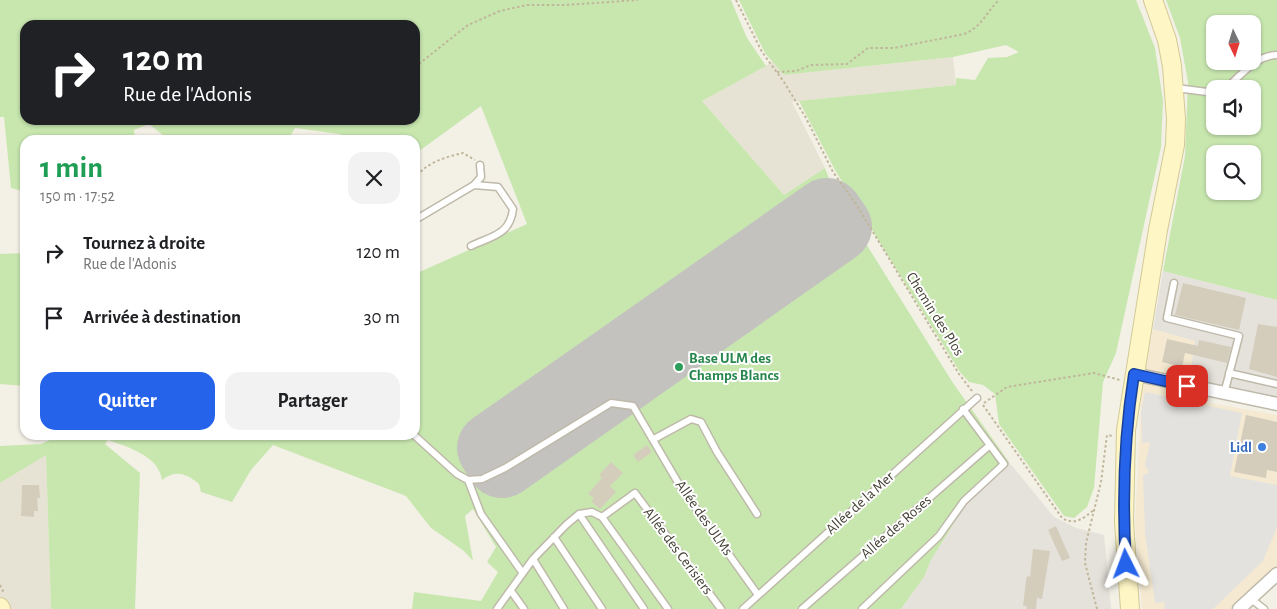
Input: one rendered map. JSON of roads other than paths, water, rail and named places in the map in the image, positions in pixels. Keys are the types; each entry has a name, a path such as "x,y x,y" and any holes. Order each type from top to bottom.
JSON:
{"street":[{"path":"1120,609 1114,546 1117,436 1175,145 1175,88 1167,40 1153,0"},
{"path":"1130,609 1124,530 1124,461 1128,414 1128,377 1150,251 1158,230"},
{"path":"1128,377 1277,404"},
{"path":"1239,609 1277,574"}],"lane":[{"path":"1235,80 1241,71 1270,55 1277,54"},
{"path":"1175,88 1206,91"},
{"path":"420,217 474,185 481,177 480,165"},
{"path":"471,246 506,229 512,220 513,210 498,187 474,185"},
{"path":"1174,283 1168,318 1239,336 1224,394"},
{"path":"1229,373 1277,384"},
{"name":"Allée de la Mer","path":"743,609 977,398"},
{"name":"Allée des ULMs","path":"468,480 482,479 505,468 611,403 633,406 680,486 758,595"},
{"path":"862,609 940,536 964,501 1004,464 963,409"},
{"path":"654,439 691,419 701,422 717,452 757,514"},
{"path":"420,440 457,474 468,480 481,514 522,572"},
{"name":"Allée des Roses","path":"802,609 990,445"},
{"name":"Allée des Cerisiers","path":"602,517 635,493 721,609"},
{"path":"496,609 511,592 532,559 580,514 592,512 602,517 668,609"},
{"path":"580,514 644,609"},
{"path":"554,537 602,609"},
{"path":"532,559 564,609"},
{"path":"511,592 524,609"},
{"path":"1251,599 1264,609"}],"place":[{"name":"Base ULM des Champs Blancs","path":"679,367"},
{"name":"Lidl","path":"1262,447"}]}
